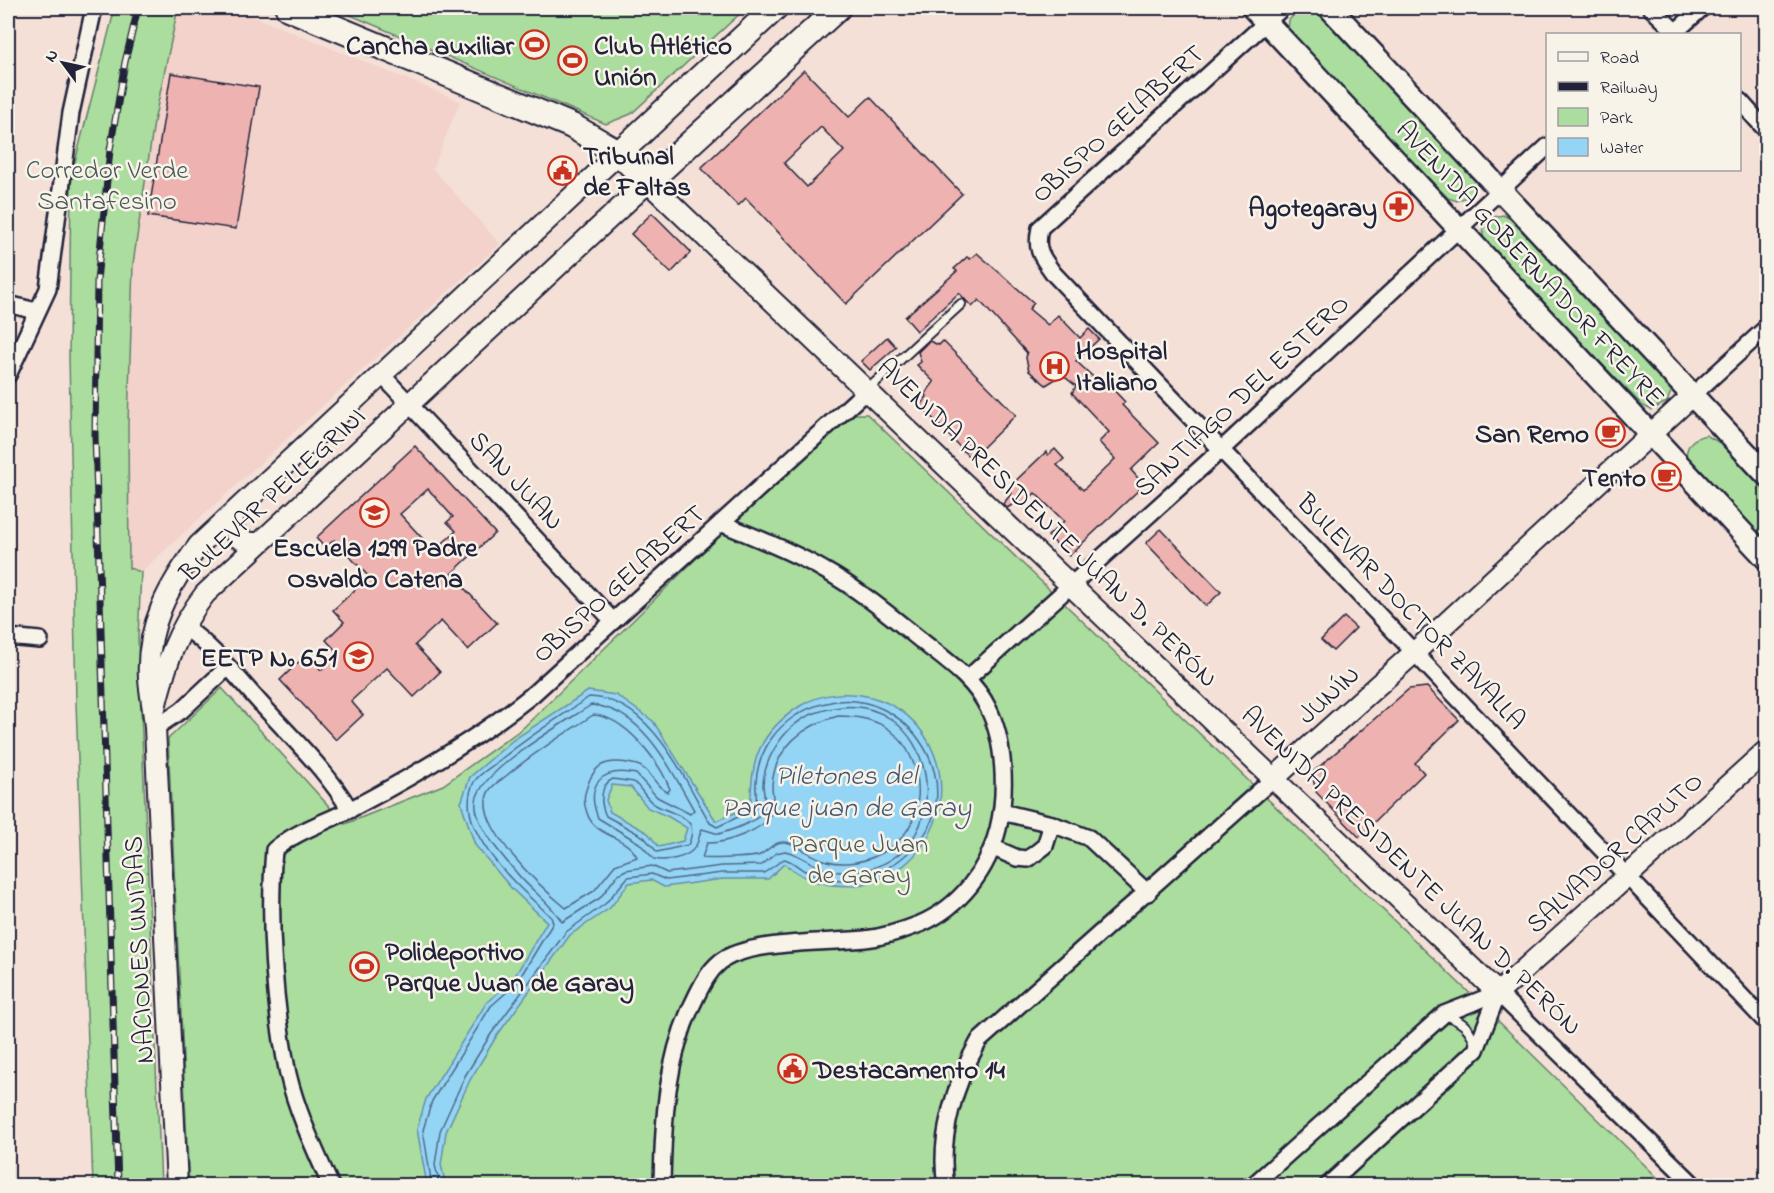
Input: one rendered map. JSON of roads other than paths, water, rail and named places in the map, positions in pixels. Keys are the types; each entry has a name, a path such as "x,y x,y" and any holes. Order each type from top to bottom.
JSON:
{"main road":[{"name":"AVENIDA PRESIDENTE JUAN D. PERÓN","path":"288,8 572,126 619,153 648,182"},
{"name":"BULEVAR PELLEGRINI","path":"619,153 775,8"},
{"name":"BULEVAR PELLEGRINI","path":"648,182 838,8"},
{"name":"AVENIDA GOBERNADOR FREYRE","path":"1330,8 1767,474"},
{"name":"AVENIDA GOBERNADOR FREYRE","path":"1260,15 1767,558"}],"street":[{"path":"8,375 48,289 71,113 94,8"},
{"name":"OBISPO GELABERT","path":"1040,228 1260,15 1282,8"},
{"path":"1651,8 1674,33"},
{"path":"1676,33 1702,8"},
{"path":"1741,102 1767,129"},
{"name":"SANTIAGO DEL ESTERO","path":"968,678 1222,449 1546,148"},
{"name":"BULEVAR PELLEGRINI","path":"154,720 149,677 150,651 158,612 175,578 198,546 619,153"},
{"name":"BULEVAR PELLEGRINI","path":"154,720 166,663 183,626 205,594 411,405 648,182"},
{"name":"AVENIDA PRESIDENTE JUAN D. PERÓN","path":"648,182 1498,993 1695,1185"},
{"name":"BULEVAR DOCTOR ZAVALLA","path":"1040,228 1037,243 1040,255 1054,274 1416,651 1767,1022"},
{"path":"8,304 36,311"},
{"name":"JUNÍN","path":"946,1185 943,1166 945,1139 959,1081 979,1041 1148,893 1416,651 1651,432 1767,328"},
{"name":"SAN JUAN","path":"382,375 613,621"},
{"name":"OBISPO GELABERT","path":"331,1185 298,1104 287,1064 279,1020 275,966 274,850 295,836 350,810 490,728 532,695 867,390"},
{"path":"234,513 232,524 237,537 249,543 259,543"},
{"path":"662,1185 667,1091 680,1033 706,978 718,963 746,949 868,939 923,923 952,903 978,878 994,848 1002,813 1001,754 996,730 988,707 968,678 878,606 834,576 721,523"},
{"path":"183,626 195,634 228,667 336,786 350,810"},
{"path":"8,637 40,640"},
{"path":"154,720 182,710 228,667"},
{"name":"NACIONES UNIDAS","path":"154,720 177,1185"},
{"name":"SALVADOR CAPUTO","path":"1252,1185 1444,1014 1498,993 1767,751"},
{"path":"1002,813 1076,832 1098,845 1148,893"},
{"path":"994,848 1017,858 1028,859 1045,846 1052,824"},
{"name":"SALVADOR CAPUTO","path":"1327,1185 1476,1050 1498,993"}],"lane":[{"name":"OBISPO GELABERT","path":"867,390 961,304"},
{"path":"1444,1014 1462,1022 1473,1035 1476,1050"}],"water":[{"name":"Piletones del Parque juan de Garay","path":"588,691 616,695 653,721 716,821 751,806 753,774 760,748 775,726 786,716 816,698 834,694 862,695 894,707 908,716 920,729 938,765 941,793 935,821 923,845 904,865 880,879 852,886 821,883 806,878 784,864 768,879 723,879 664,887 651,880 629,883 610,908 570,935 496,1037 470,1080 446,1132 441,1165 446,1185 427,1185 417,1129 426,1099 487,1002 512,981 547,922 512,889 475,845 461,803 470,777 513,740","holes":["612,785 631,787 648,808 687,828 683,841 659,847 648,833 610,812 606,800"]}],"railway":[{"path":"118,1186 95,435 97,281 110,150 125,62 138,8"}],"place":[{"name":"Cancha auxiliar","path":"535,45"},
{"name":"Club Atlético Unión","path":"573,61"},
{"name":"Tribunal de Faltas","path":"562,171"},
{"name":"Agotegaray","path":"1398,207"},
{"name":"Hospital Italiano","path":"1055,366"},
{"name":"San Remo","path":"1610,433"},
{"name":"Tento","path":"1667,477"},
{"name":"Escuela 1299 Padre Osvaldo Catena","path":"375,512"},
{"name":"EETP Nº 651","path":"358,657"},
{"name":"Polideportivo Parque Juan de Garay","path":"364,967"},
{"name":"Destacamento 14","path":"792,1069"}],"park label":[{"name":"Corredor Verde Santafesino","path":"107,184"},
{"name":"Parque Juan de Garay","path":"859,858"}]}
